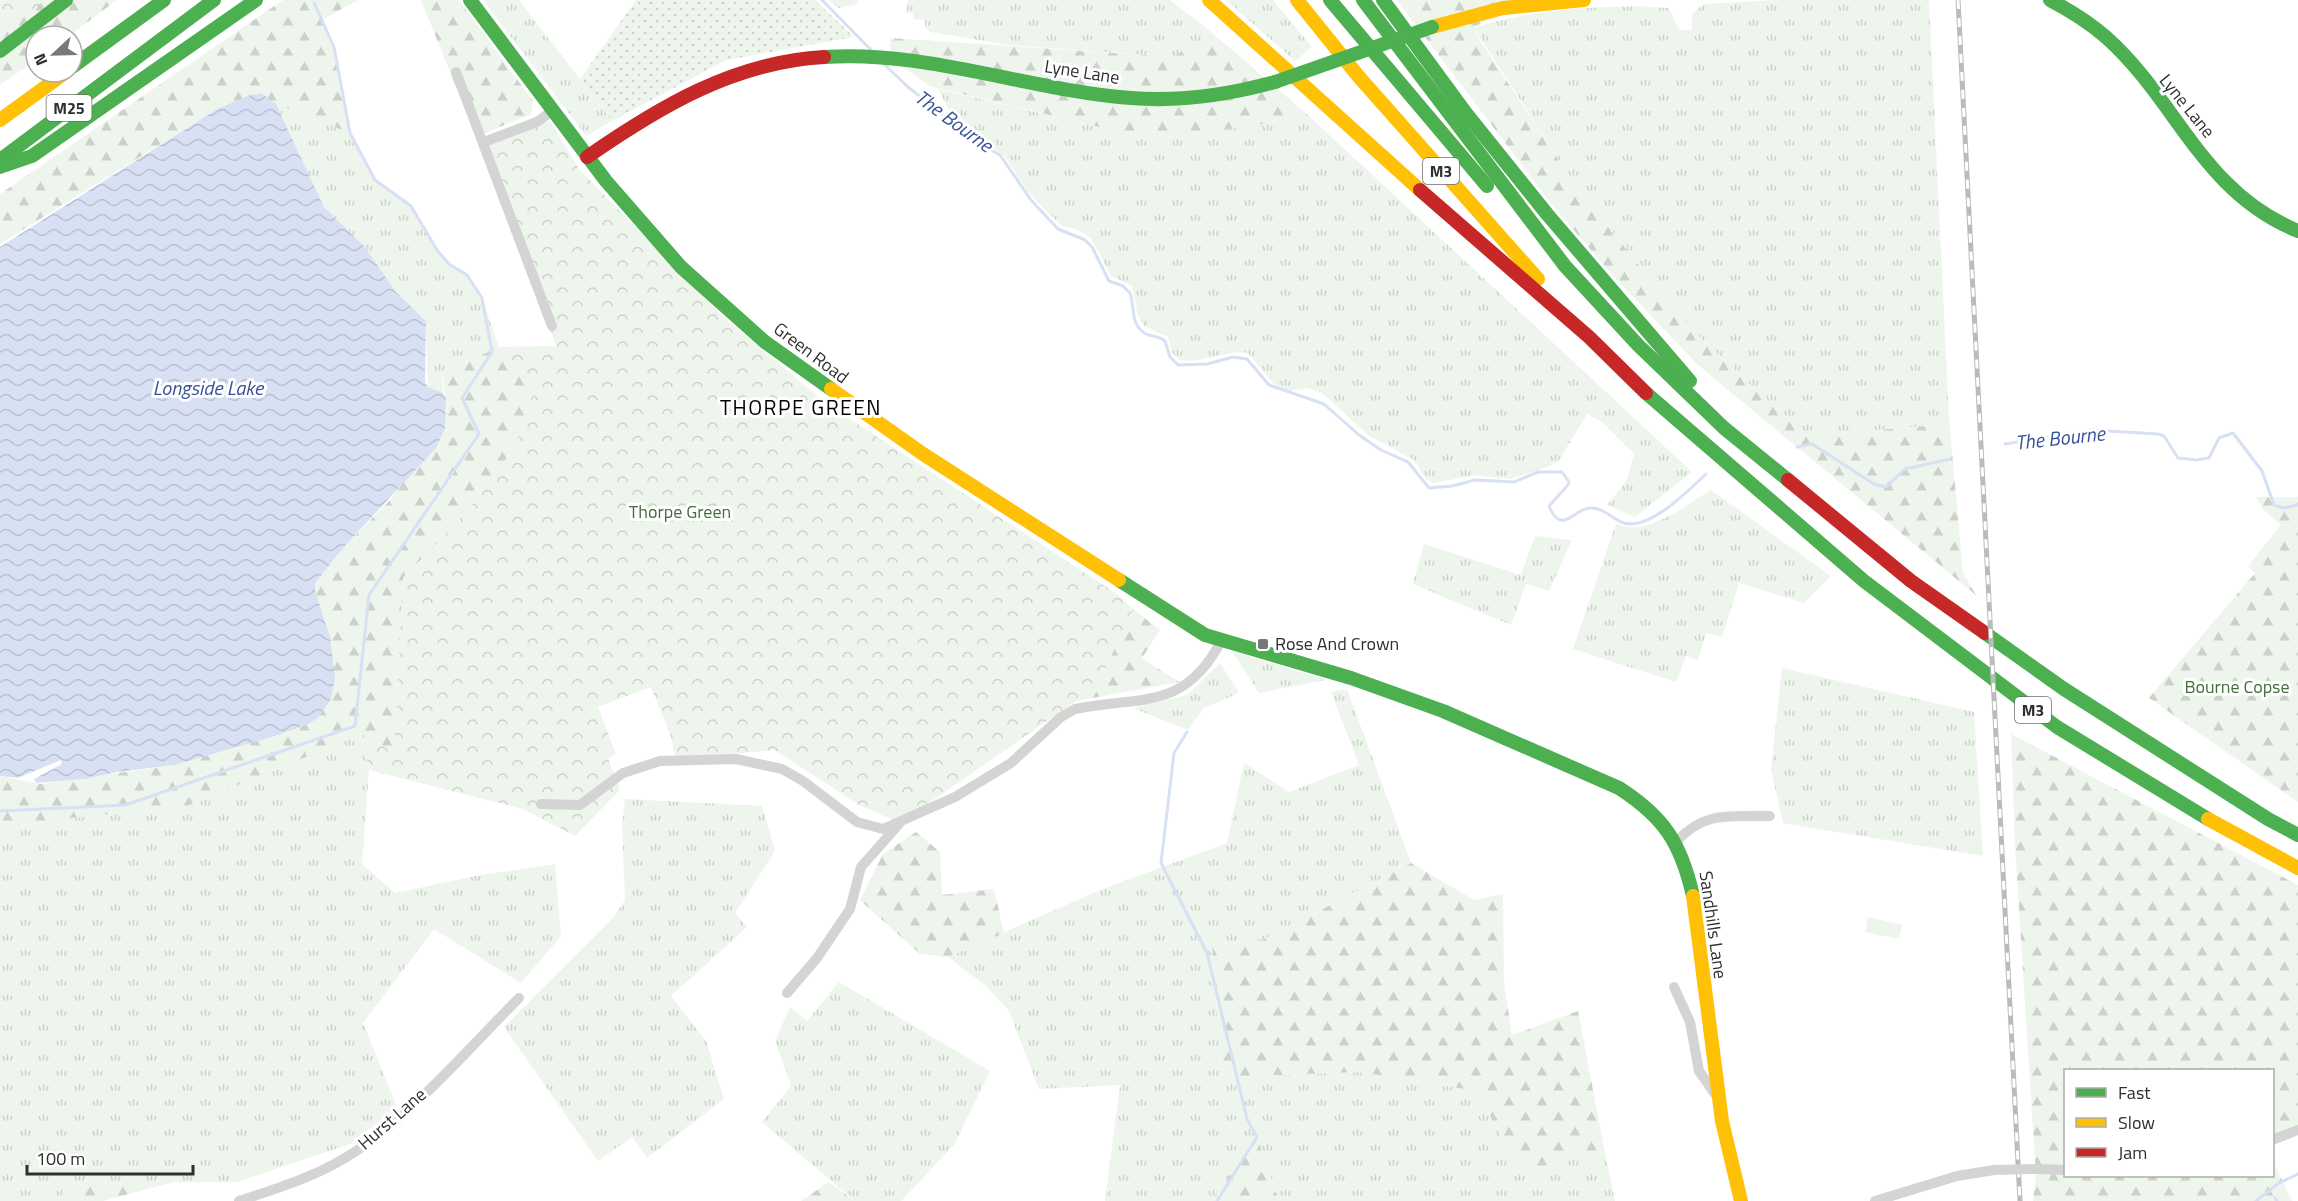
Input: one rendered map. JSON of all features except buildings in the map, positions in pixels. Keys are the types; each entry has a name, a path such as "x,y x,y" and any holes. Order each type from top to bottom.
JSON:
{"main road":[{"path":"0,51 66,0"},
{"path":"84,58 164,0"},
{"name":"M25","path":"0,160 214,0"},
{"path":"0,166 32,156 256,0"},
{"name":"Green Road","path":"470,0 587,157 681,267 765,342 923,454 1205,635 1351,678"},
{"path":"1209,0 1454,221 1589,337"},
{"name":"M3","path":"1296,0 1433,162 1589,337 1671,417 1864,581 2041,716 2178,802 2298,868"},
{"name":"M3","path":"1330,0 1528,233 1565,266 1638,345 1724,428 1911,581 2025,662 2249,807 2298,835"},
{"path":"1363,0 1565,266"},
{"path":"1383,0 1472,122 1546,214 1676,363 1724,428"},
{"name":"Lyne Lane","path":"587,157 673,101 738,74 802,58 866,56 927,62 1080,92 1143,99 1227,94 1275,82 1432,27 1503,8 1584,0"},
{"name":"Lyne Lane","path":"2050,0 2098,30 2130,65 2232,190 2261,214 2298,231"},
{"name":"M25","path":"0,120 50,84"},
{"name":"Sandhills Lane","path":"1351,678 1443,711 1618,788 1646,806 1676,842 1685,862 1696,909 1719,1098 1742,1201"}],"street":[{"path":"456,72 552,326"},
{"path":"484,142 537,122 553,110"},
{"path":"542,804 580,805 623,773 660,761 736,759 782,769 803,781 857,822 883,828 900,823 956,797 1011,763 1061,717 1075,710 1174,693 1197,675 1221,641"},
{"path":"1676,842 1690,826 1712,818 1770,816"},
{"path":"787,993 817,958 850,909 861,867 900,823"},
{"path":"1674,987 1690,1022 1699,1071 1719,1098"},
{"name":"Hurst Lane","path":"239,1201 301,1180 345,1158 377,1134 519,998"},
{"path":"2274,1139 2298,1130"},
{"path":"1875,1201 1957,1176 1994,1170 2064,1170"}],"green space":[{"path":"0,0 117,0 84,25 24,24 24,68 0,85"},
{"path":"0,0 46,0 0,32"},
{"path":"283,0 358,0 322,20 334,47 350,133 276,104 258,93 217,109 0,244 0,194"},
{"path":"421,0 459,0 533,101 531,114 476,137"},
{"path":"483,0 519,0 612,121 586,136"},
{"path":"636,0 815,0 854,37 726,60 612,121 580,79"},
{"path":"829,0 858,0 857,4 838,8"},
{"path":"908,0 1170,0 1210,31 1175,57 1009,45 930,32 925,27 925,20 913,19 913,13 906,13"},
{"path":"1226,0 1273,0 1312,47 1295,61"},
{"path":"1397,0 1527,0 1474,27 1478,37 1581,194 1692,330 1805,436 1925,426 1949,419 1963,573 1977,596 1698,365 1614,277 1549,201"},
{"path":"1777,0 1929,0 1949,419 1925,426 1805,436 1692,330 1581,194 1474,28 1544,12 1623,6 1669,8 1679,30 1692,30 1692,15 1703,4"},
{"path":"1210,31 1310,117 1175,137 1128,134 929,86 891,58 890,38 1174,57"},
{"path":"938,89 1128,134 1175,137 1310,117 1692,472 1635,517 1607,505 1627,480 1634,454 1601,421 1587,414 1559,460 1550,466 1511,479 1476,475 1434,483 1426,479 1414,460 1368,435 1322,393 1307,388 1288,391 1275,385 1248,353 1231,353 1188,361 1179,360 1172,352 1168,337 1144,326 1137,312 1132,286 1111,276 1091,238 1076,229 1062,226 1045,210 1026,189 1005,157 990,145 975,139 954,120"},
{"path":"276,104 350,133 375,180 411,206 437,250 449,264 467,275 482,298 499,348 442,371 443,393 428,387 426,321 395,291 365,247 324,207"},
{"name":"Thorpe Green","path":"550,121 579,169 722,316 827,404 1117,594 1133,609 1105,669 1076,701 900,823 859,805 775,750 676,759 670,734 651,687 598,707 616,754 608,758 620,790 575,836 523,809 369,770 362,734 394,752 403,578 482,493 515,444 527,419 534,393 498,347 556,346 484,142"},
{"path":"499,348 534,393 527,419 499,469 462,516 403,578 394,752 362,734 184,807 71,818 0,829 0,776 40,784 174,765 306,725 315,583 343,548 392,498 447,411 442,371"},
{"path":"1711,490 1831,576 1804,603 1739,583 1722,637 1706,633 1698,660 1686,656 1676,682 1573,649 1616,524 1628,527 1653,523 1678,511"},
{"name":"Bourne Copse","path":"2256,497 2298,497 2298,802 2149,698 2255,573 2248,566 2281,525 2263,509"},
{"path":"1535,536 1572,540 1549,591 1526,584 1511,625 1413,584 1424,544 1521,575"},
{"path":"1133,609 1160,630 1142,658 1179,682 1076,701 1105,669"},
{"path":"1232,651 1326,680 1259,693"},
{"path":"1220,663 1239,693 1204,708 1188,730 1133,708 1187,695"},
{"path":"1782,668 1974,712 1983,856 1783,823 1771,769"},
{"path":"1347,689 1411,863 1265,939 1212,945 1222,1077 1360,1072 1477,1091 1520,1173 1604,1148 1615,1201 1279,1201 1257,1138 1211,1201 1105,1201 1120,1085 1039,1089 1009,1011 986,986 948,957 1100,890 1227,843 1244,763 1289,792 1359,765 1331,692"},
{"path":"362,734 369,770 362,864 395,893 475,876 555,864 561,936 521,983 434,929 363,1023 397,1107 350,1144 237,1182 76,1182 53,1201 0,1201 0,829 71,818 184,807"},
{"path":"2011,734 2298,885 2298,1126 2274,1140 2274,1069 2064,1069 2064,1177 2274,1177 2274,1163 2292,1201 2033,1201 2036,1176 2015,845"},
{"path":"625,799 762,806 775,851 735,913 747,927 671,996 706,1041 724,1099 647,1158 632,1137 598,1161 504,1027 612,919 625,900 622,826"},
{"path":"916,832 940,852 942,895 994,889 1004,933 948,957 920,954 860,900 883,854"},
{"path":"1411,863 1474,900 1503,894 1504,983 1512,1035 1578,1011 1604,1148 1520,1173 1477,1091 1360,1072 1222,1077 1212,945 1265,939"},
{"path":"1868,917 1902,925 1899,939 1865,932"},
{"path":"839,982 990,1071 954,1145 901,1201 855,1201 762,1122 791,1086 775,1041 790,1007 807,1021"},
{"path":"1257,1137 1279,1201 1211,1201"},
{"path":"76,1182 173,1182 103,1201 53,1201"},
{"path":"829,1182 855,1201 801,1201"}],"water":[{"name":"Longside Lake","path":"261,93 276,104 324,207 365,247 395,291 426,321 425,382 428,387 443,393 446,399 445,428 436,448 343,548 315,583 315,591 330,637 335,677 331,699 318,718 306,725 272,737 174,765 117,772 85,779 36,783 34,779 62,764 61,760 18,778 0,776 0,247 217,109 250,95"}],"waterway":[{"name":"The Bourne","path":"822,0 872,51"},
{"path":"0,811 125,805 355,726 369,595 479,434 462,398 492,352 482,298 467,275 449,264 437,250 411,206 375,180 350,133 334,47 314,3"},
{"name":"The Bourne","path":"885,65 908,87 977,142 1000,155 1031,200 1058,229 1085,240 1092,247 1109,281 1123,286 1130,293 1137,326 1146,334 1165,341 1170,357 1178,365 1207,364 1233,357 1247,359 1269,385 1324,404 1359,435 1381,450 1408,462 1429,488 1452,486 1475,480 1514,482 1538,472 1562,472 1569,482 1568,485 1549,506 1554,515 1563,520 1584,509 1595,508 1624,523 1634,524 1645,521 1668,508 1706,474"},
{"name":"The Bourne","path":"2005,444 2091,430 2158,434 2164,436 2178,458 2196,460 2209,458 2219,438 2233,433 2262,471 2274,505 2283,508 2298,505"},
{"name":"The Bourne","path":"1797,447 1812,444 1874,484 1886,487 1905,469 1950,459"},
{"path":"1187,732 1174,753 1161,863 1207,953 1247,1119 1257,1137 1217,1201"},
{"name":"The Bourne","path":"2256,1201 2279,1183 2298,1174"}],"railway":[{"path":"1958,0 2020,1201"}],"traffic: fast":[{"path":"0,51 66,0"},
{"path":"84,58 164,0"},
{"path":"0,160 214,0"},
{"path":"0,167 32,156 256,0"},
{"path":"470,0 606,181 681,267 765,342 831,389"},
{"path":"1330,0 1487,186"},
{"path":"1363,0 1565,266 1638,345 1724,428 1788,480"},
{"path":"1383,0 1465,112 1547,214 1690,381"},
{"path":"2050,0 2093,27 2132,63 2214,170 2238,193 2265,214 2298,231"},
{"path":"1275,82 1432,27"},
{"path":"824,57 863,56 901,59 1092,94 1149,99 1203,96 1239,91 1275,82"},
{"path":"1646,393 1864,581 2057,727 2208,819"},
{"path":"1119,580 1205,635 1351,678 1443,711 1619,788 1648,810 1668,833 1683,861 1693,896"},
{"path":"1985,633 2064,689 2268,819 2298,835"}],"traffic: slow":[{"path":"1209,0 1420,190"},
{"path":"1297,0 1359,77 1538,279"},
{"path":"1432,27 1503,8 1584,0"},
{"path":"0,120 50,84"},
{"path":"831,389 923,454 1119,580"},
{"path":"2208,819 2298,868"},
{"path":"1693,896 1722,1121 1741,1201"}],"traffic: jam":[{"path":"587,157 642,121 699,90 759,68 824,57"},
{"path":"1420,190 1589,337 1646,393"},
{"path":"1788,480 1911,581 1985,633"}],"place":[{"name":"Rose And Crown","path":"1263,644"}],"district":[{"name":"THORPE GREEN","path":"801,408"}]}
